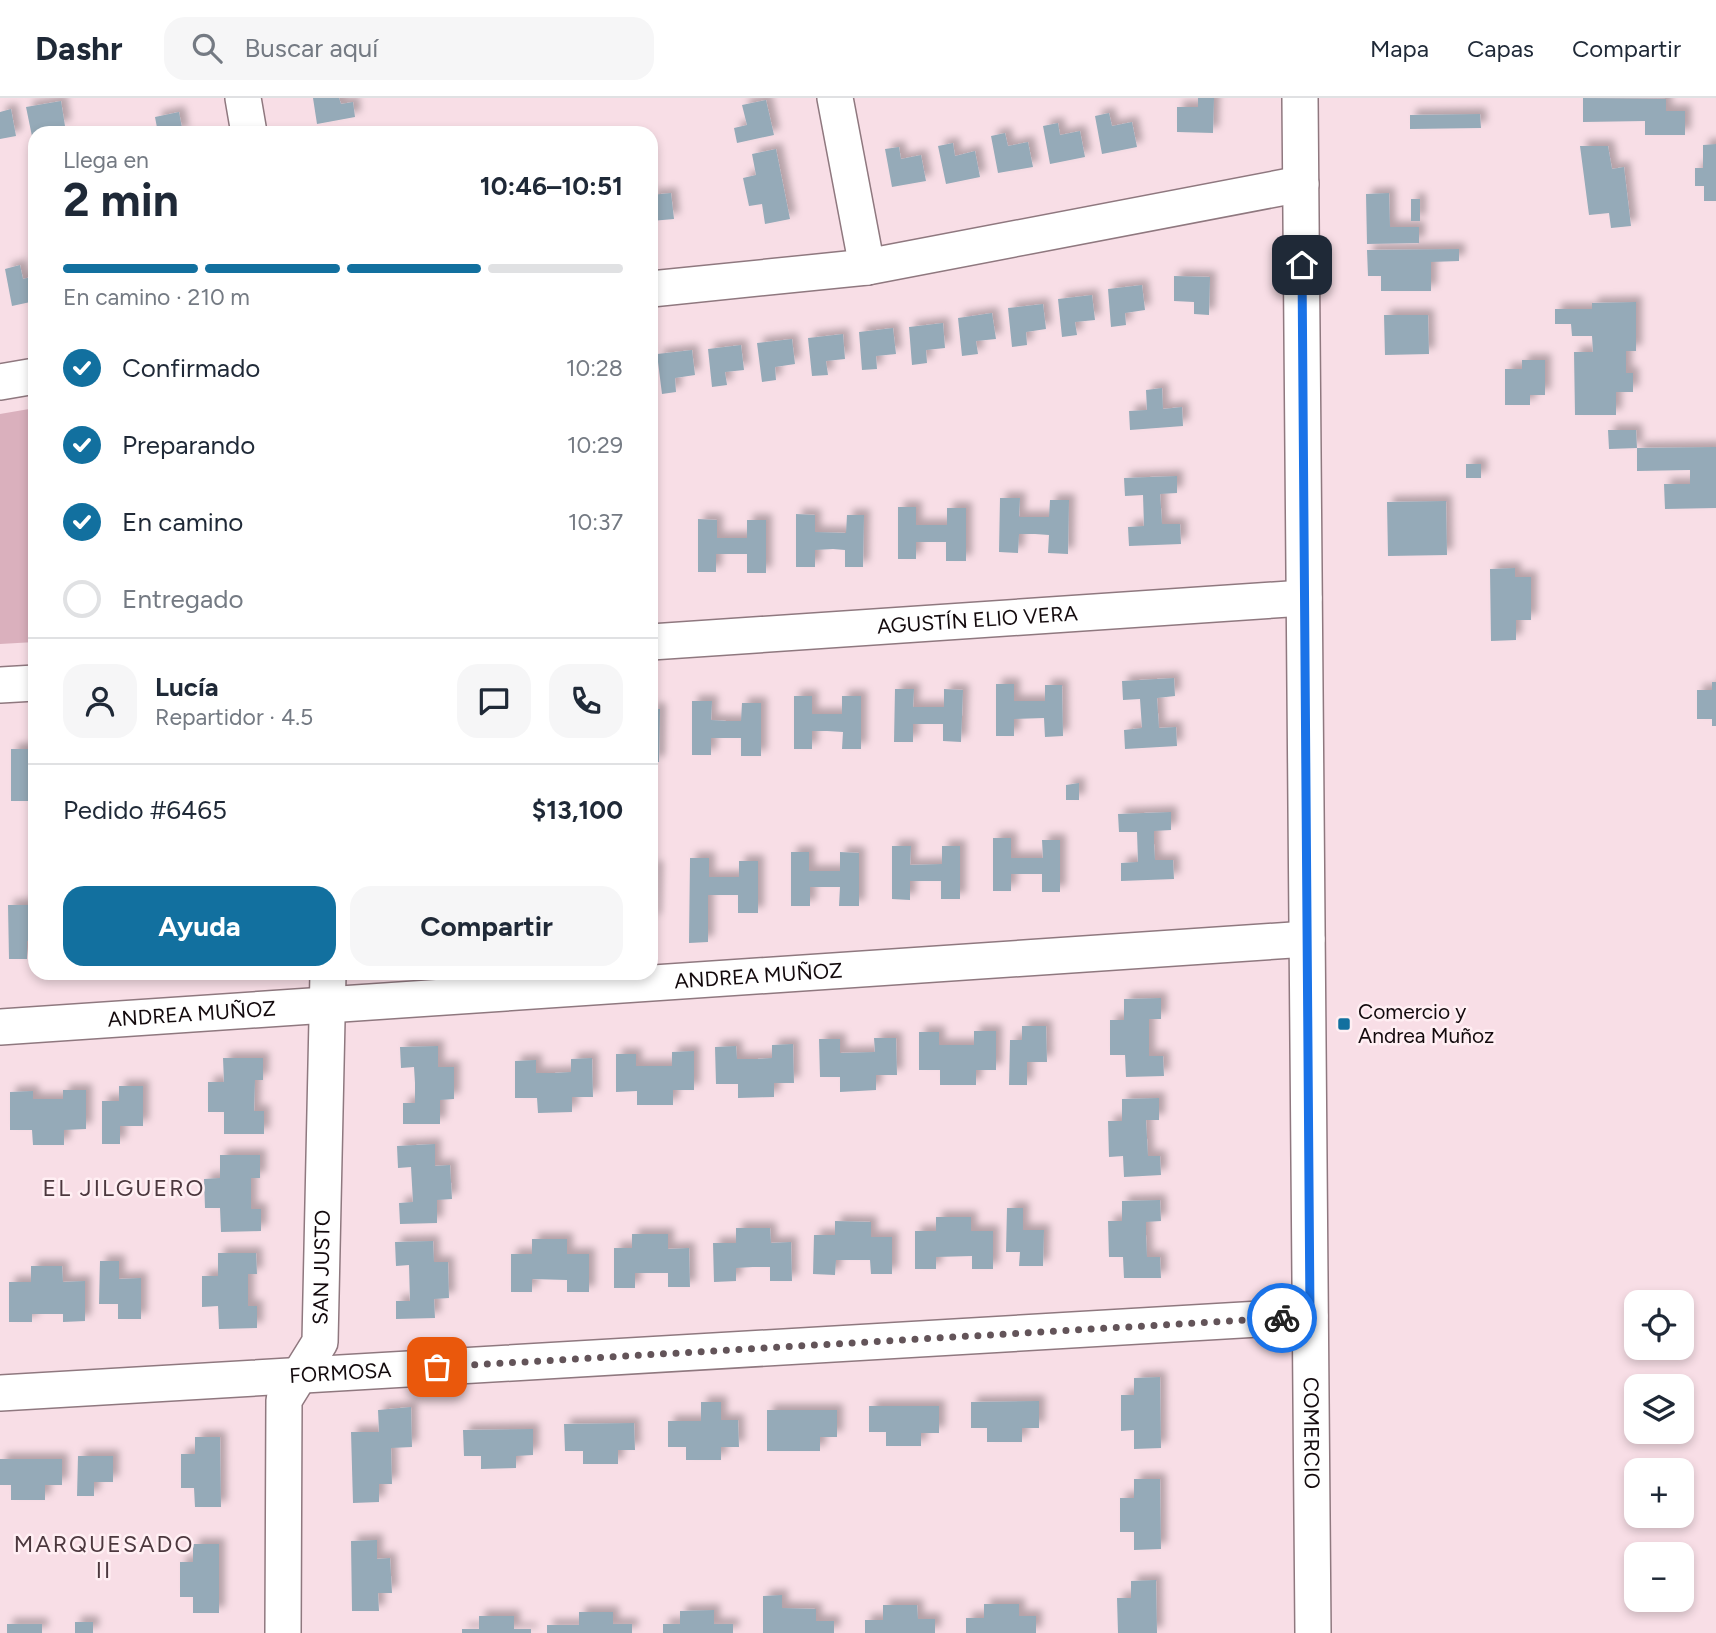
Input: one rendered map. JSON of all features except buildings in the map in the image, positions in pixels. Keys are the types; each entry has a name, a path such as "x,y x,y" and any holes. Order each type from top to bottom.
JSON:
{"street":[{"path":"243,98 248,126"},
{"path":"835,98 867,267"},
{"name":"COMERCIO","path":"1300,98 1313,1633"},
{"path":"658,288 867,267 1301,184"},
{"path":"0,382 28,377"},
{"name":"AGUSTÍN ELIO VERA","path":"658,642 1304,598"},
{"path":"0,685 28,683"},
{"name":"ANDREA MUÑOZ","path":"658,972 1307,939"},
{"name":"ANDREA MUÑOZ","path":"0,1027 328,989 504,980"},
{"name":"SAN JUSTO","path":"283,1633 284,1400 320,1342 328,989"},
{"name":"FORMOSA","path":"0,1393 1310,1316"}],"shaded area":[{"path":"28,409 28,642 0,644 0,414"}],"way so far":[{"path":"437,1367 1282,1318"}],"place":[{"name":"Comercio y Andrea Muñoz","path":"1344,1024"}],"district":[{"name":"EL JILGUERO","path":"124,1188"},
{"name":"MARQUESADO II","path":"104,1557"}],"route":[{"path":"1282,1318 1310,1316 1302,265"}]}
